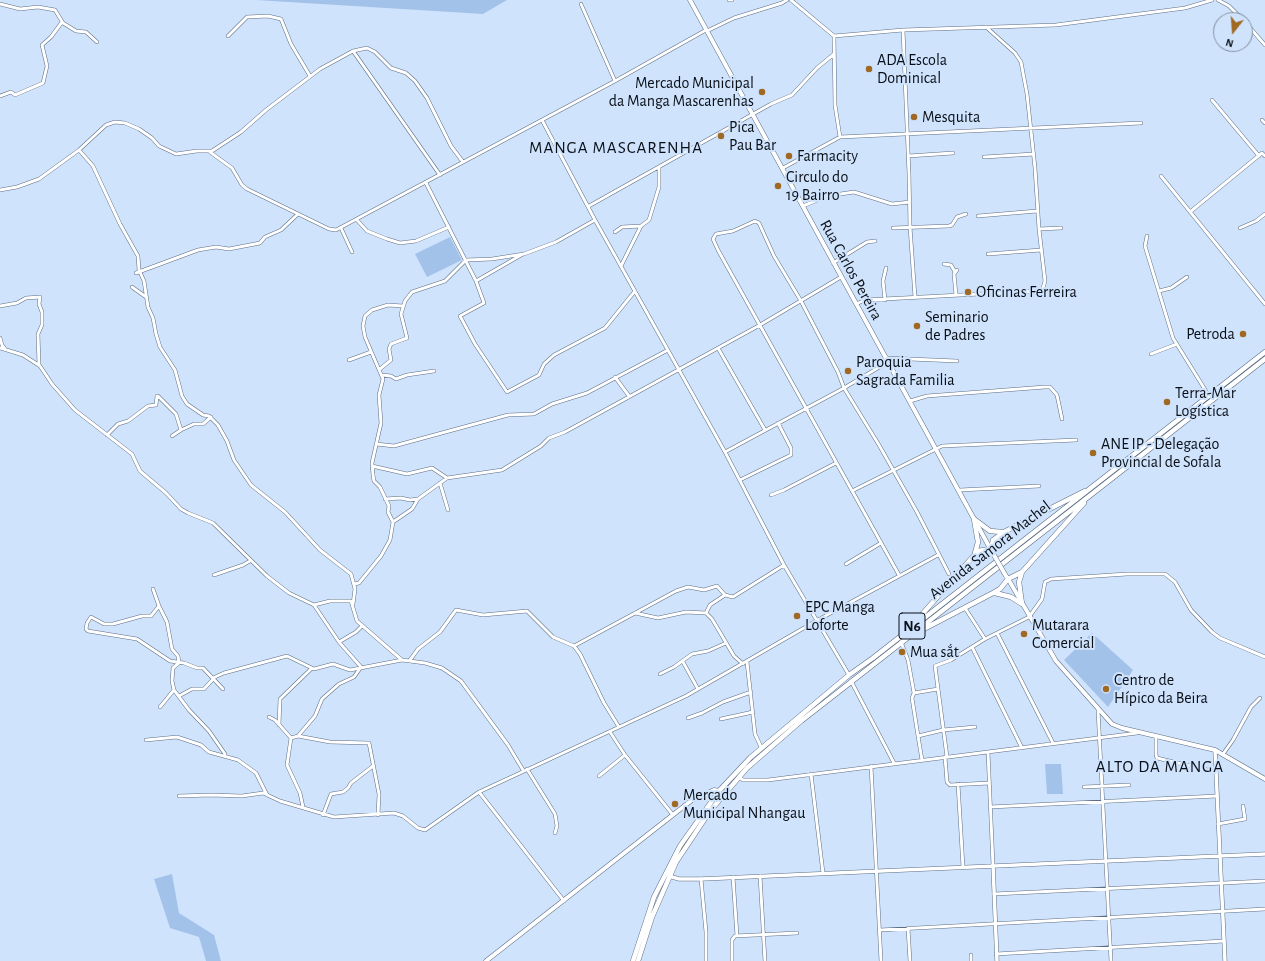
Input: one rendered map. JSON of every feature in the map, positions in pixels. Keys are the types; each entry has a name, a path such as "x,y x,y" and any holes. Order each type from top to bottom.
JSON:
{"highway":[{"name":"Avenida Samora Machel","path":"633,961 645,920 665,873 680,846 719,791 761,747 849,675 1265,352"},
{"name":"Avenida Samora Machel","path":"638,961 652,917 669,876 688,843 710,811 739,777 766,750 851,681 1265,359"},
{"path":"912,627 980,550 991,550 993,540 1004,532 1090,488"},
{"path":"1022,604 1019,582 1022,572 1089,496"},
{"path":"974,519 990,531 1004,532"},
{"path":"974,519 978,542 975,554"},
{"path":"909,636 993,593 1000,589 1007,578 1022,572"},
{"path":"993,593 1004,594 1022,604"}],"main road":[{"name":"Rua Carlos Pereira","path":"690,0 783,168 840,277 960,490 991,550 1056,661 1105,718 1117,726 1215,750 1265,779"},
{"path":"486,961 700,795 714,790 719,791"}],"street":[{"path":"210,152 232,168 242,185 247,189 329,229 336,230 426,183 707,30 734,18 782,3 787,0"},
{"path":"791,0 834,36 902,30 1043,26 1185,8 1212,0"},
{"path":"1218,0 1229,6 1235,12"},
{"path":"0,4 20,9 38,7 55,10 62,22 76,31 86,32 97,42"},
{"path":"581,4 615,81"},
{"path":"228,36 247,17 268,16 281,18 291,44 310,76"},
{"path":"0,96 11,92 15,95 43,83 48,66 42,45 51,37 62,22"},
{"path":"856,304 865,300 1040,290 1043,288 1045,281 1037,211 1034,154 1027,94 1021,60 986,27"},
{"path":"902,30 910,227 915,297"},
{"path":"1253,31 1265,45"},
{"path":"834,36 835,105 840,137"},
{"path":"0,190 17,187 39,179 79,150 106,125 115,122 139,129 152,138 159,146 176,154 197,151 210,152 222,147 310,76 353,50 366,48 371,50 391,68 409,75 426,98 451,146 463,162"},
{"path":"353,50 440,175"},
{"path":"589,206 753,114 792,95 817,68 834,54"},
{"path":"1212,100 1259,156"},
{"path":"542,120 589,206 595,220 680,369 784,565 849,675"},
{"path":"1262,120 1265,123"},
{"path":"783,168 840,137 1141,123"},
{"path":"79,150 93,166 120,224 138,256 138,273 144,281 147,299 160,347 176,370 185,401 194,409 211,417 223,433 234,460 251,485 285,512 320,550 335,563 350,572 354,584 353,604 356,618 362,626 402,660"},
{"path":"1190,212 1262,153 1265,156"},
{"path":"908,156 953,154"},
{"path":"984,157 1034,154"},
{"path":"621,266 641,226 649,220 659,187 659,168"},
{"path":"1161,176 1265,304"},
{"path":"426,183 476,281 483,304 460,316 475,344 507,392 539,375 544,364 554,355 604,328 635,291"},
{"path":"803,206 827,196 854,192 892,204 910,202"},
{"path":"978,216 1037,211"},
{"path":"138,273 198,250 216,247 229,249 260,243 265,237 281,230 298,214"},
{"path":"893,228 949,226 957,217 966,214"},
{"path":"1240,228 1256,221 1265,214"},
{"path":"357,220 367,230 400,243 416,241 449,227"},
{"path":"476,281 524,254 556,242 595,220"},
{"path":"899,576 714,241 713,237 716,234 733,231 758,222 774,256 801,301 838,372 844,388 879,445 917,512 949,574"},
{"path":"615,232 622,227 641,226"},
{"path":"341,228 352,252"},
{"path":"1039,229 1061,228"},
{"path":"1148,236 1145,246 1177,344 1209,396"},
{"path":"834,263 867,242 875,241"},
{"path":"988,254 1041,250"},
{"path":"380,369 391,360 389,349 391,344 407,338 401,319 402,306 412,292 445,281 466,260 492,259 524,254"},
{"path":"944,264 951,266 956,271 956,295"},
{"path":"885,300 883,281 886,268"},
{"path":"354,584 359,583 381,556 390,540 394,522 412,509 418,499 447,478 502,470 541,446 549,438 565,432 760,325 840,277"},
{"path":"1159,291 1171,288 1187,277"},
{"path":"132,287 144,295 147,299"},
{"path":"0,306 18,303 26,298 40,297 39,304 42,312 42,325 38,334 39,366"},
{"path":"394,522 388,512 389,506 380,487 374,481 372,466 381,423 379,395 382,384 382,374 371,352 363,327 364,316 372,310 385,306 402,306"},
{"path":"0,338 1,344 5,349"},
{"path":"1151,354 1177,344"},
{"path":"0,348 23,355 39,366 71,406 132,454 140,471 185,512 213,524 250,561 285,591 314,605 339,642 360,667"},
{"path":"718,348 765,430"},
{"path":"376,444 394,446 508,415 534,414 552,404 587,393 668,350"},
{"path":"349,360 371,352"},
{"path":"725,452 844,388 887,360 957,361"},
{"path":"382,374 392,376 396,379 407,375 434,370"},
{"path":"615,377 629,396"},
{"path":"910,401 927,396 1050,387 1057,396 1062,419"},
{"path":"107,435 118,424 128,421 148,406 156,405 158,396 176,414 181,430"},
{"path":"172,436 195,424 203,424 211,417"},
{"path":"740,480 791,455 791,448 778,423"},
{"path":"852,491 935,448 944,446 1076,440"},
{"path":"771,495 784,490 836,463"},
{"path":"372,466 407,474 432,468 447,478"},
{"path":"440,483 448,510"},
{"path":"960,490 1039,486"},
{"path":"385,499 418,499"},
{"path":"846,564 881,543"},
{"path":"179,796 242,796 256,793 267,795 280,801 303,807 323,815 339,817 378,815 387,813 399,815 418,828 426,830 479,792 525,769 610,732 698,689 816,621 938,555"},
{"path":"214,575 244,566 250,561"},
{"path":"574,646 664,599 672,593 688,587 704,590 717,586 725,595 731,597 736,596 784,565"},
{"path":"989,783 950,785 947,782 946,757 936,666 951,660 986,639 1029,617 1042,599 1045,582 1051,579 1127,574 1165,574 1175,582 1191,610 1212,632 1220,638 1265,656"},
{"path":"153,589 167,622 172,649 178,656 179,662 174,668 172,681 174,690 189,710 209,731 225,754"},
{"path":"706,613 710,605 725,595"},
{"path":"314,605 330,601 349,601 353,604"},
{"path":"159,606 151,616 114,624 104,624 91,617 87,623 86,629 88,631 137,639 168,661 179,662 204,669 224,689"},
{"path":"965,608 986,639"},
{"path":"410,660 418,649 440,632 456,610 483,615 527,611 553,637 574,646 580,654 604,703 619,727"},
{"path":"635,613 658,618 686,612 706,613 712,619 734,656 743,664"},
{"path":"339,642 356,632 362,626"},
{"path":"997,633 1053,743"},
{"path":"902,642 908,660 914,692 912,698 922,760"},
{"path":"660,674 682,662 685,658 692,654 708,652 726,643"},
{"path":"972,647 1022,748"},
{"path":"179,696 192,689 204,689 213,679 224,673 287,656 311,669"},
{"path":"279,725 280,699 311,669 333,664 350,670 402,660 410,660 442,668 462,681 525,769 555,814 557,826 555,833"},
{"path":"682,662 698,689"},
{"path":"747,662 756,734 761,747"},
{"path":"298,736 315,716 322,698 339,684 354,677 360,667"},
{"path":"851,681 894,763"},
{"path":"914,692 938,689"},
{"path":"160,707 174,690"},
{"path":"688,718 702,713 723,702 751,692"},
{"path":"1223,754 1233,740 1251,707 1260,698"},
{"path":"1098,710 1111,961"},
{"path":"721,719 753,712"},
{"path":"269,717 291,738"},
{"path":"918,736 943,730 975,727"},
{"path":"610,732 625,755 673,815"},
{"path":"739,777 743,780 768,780 1140,732"},
{"path":"291,738 298,736 330,742 369,743 372,766 379,794 378,815"},
{"path":"1156,736 1157,758 1216,772"},
{"path":"146,740 177,737 201,745 209,752 225,754 238,760 256,773 267,795"},
{"path":"291,738 287,765 300,793 303,807"},
{"path":"1215,750 1225,961"},
{"path":"988,752 997,961"},
{"path":"599,776 625,755"},
{"path":"323,815 331,794 343,792 351,783 372,766"},
{"path":"871,766 881,961"},
{"path":"811,774 823,873"},
{"path":"958,784 963,867"},
{"path":"1084,787 1130,784"},
{"path":"479,792 564,901"},
{"path":"990,807 1217,796"},
{"path":"1218,824 1245,819 1243,806"},
{"path":"669,876 679,879 1265,854"},
{"path":"760,876 765,961"},
{"path":"733,877 737,936"},
{"path":"701,878 706,932 706,961"},
{"path":"994,894 1265,881"},
{"path":"880,930 1223,913 1265,909"},
{"path":"908,928 910,961"},
{"path":"732,961 732,940 737,936 797,933"},
{"path":"996,954 1224,941"},
{"path":"971,955 971,961"}],"shaded area":[{"path":"256,0 507,0 483,14"},
{"path":"450,237 462,260 427,277 415,254"},
{"name":"Centro de Hípico da Beira","path":"1092,633 1133,670 1108,707 1064,660"},
{"path":"1045,764 1061,764 1063,794 1047,794"},
{"path":"172,874 179,913 214,935 221,961 206,961 199,937 170,928 154,879"}],"place":[{"name":"ADA Escola Dominical","path":"869,69"},
{"name":"Mercado Municipal da Manga Mascarenhas","path":"762,92"},
{"name":"Mesquita","path":"914,117"},
{"name":"Pica Pau Bar","path":"721,136"},
{"name":"Farmacity","path":"789,156"},
{"name":"Circulo do 19 Bairro","path":"778,186"},
{"name":"Oficinas Ferreira","path":"968,292"},
{"name":"Seminario de Padres","path":"917,326"},
{"name":"Petroda","path":"1243,334"},
{"name":"Paroquia Sagrada Familia","path":"848,371"},
{"name":"Terra-Mar Logística","path":"1167,402"},
{"name":"ANE IP - Delegação Provincial de Sofala","path":"1093,453"},
{"name":"EPC Manga Loforte","path":"797,616"},
{"name":"Mutarara Comercial","path":"1024,634"},
{"name":"Mua sắt","path":"902,652"},
{"name":"Centro de Hípico da Beira","path":"1106,689"},
{"name":"Mercado Municipal Nhangau","path":"675,804"}],"district":[{"name":"MANGA MASCARENHA","path":"616,148"},
{"name":"ALTO DA MANGA","path":"1160,767"}]}
